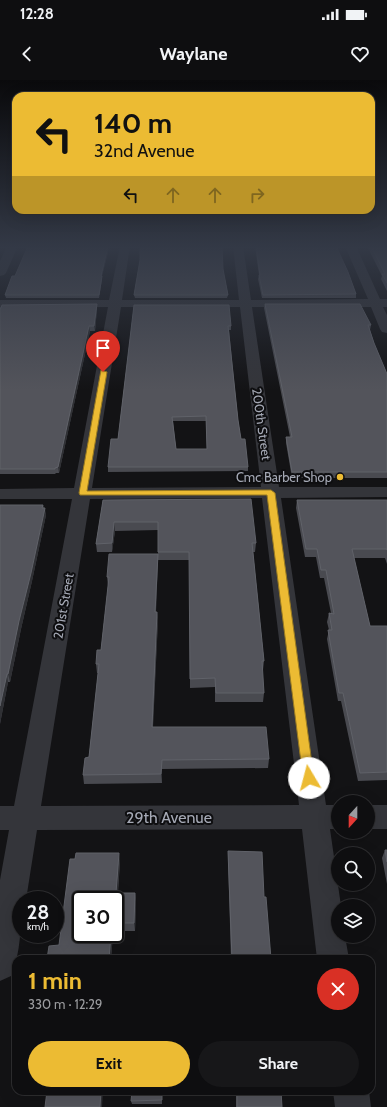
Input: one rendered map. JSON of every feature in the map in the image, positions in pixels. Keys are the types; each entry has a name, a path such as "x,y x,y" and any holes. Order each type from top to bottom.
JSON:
{"street":[{"name":"201st Street","path":"0,965 27,818 117,294"},
{"name":"200th Street","path":"244,294 271,493 326,817 333,955"},
{"path":"376,294 381,303 387,329"},
{"path":"0,304 381,303"},
{"path":"0,494 387,492"},
{"name":"29th Avenue","path":"0,818 326,817"},
{"path":"375,817 387,817"},
{"path":"352,1095 353,1107"}],"building":[{"path":"5,294 99,294 99,295"},
{"path":"228,294 228,295 134,295"},
{"path":"263,294 356,294 263,295"},
{"path":"97,304 94,326 89,326 58,467 55,469 0,469 0,308 2,305"},
{"path":"265,304 360,304 371,325 368,325 387,374 387,472 292,472 286,437 292,437"},
{"path":"134,305 229,305 231,326 228,326 238,420 241,439 245,439 248,467 108,467 111,439 118,439","holes":["206,416 207,449 176,449 172,417"]},
{"path":"251,499 256,543 252,543 264,661 262,661 264,693 216,693 215,678 190,679 189,552 158,552 158,522 114,522 112,543 96,544 103,500"},
{"path":"297,500 387,500 387,549 352,549 370,626 387,626 387,772 360,773 343,693 339,693 328,630 332,630 329,613 334,614 326,570 321,570 317,549 306,549"},
{"path":"0,505 43,505 42,508 45,508 0,706"},
{"path":"109,554 158,554 152,727 266,727 269,759 162,760 161,774 83,775 85,758 89,757 99,664 96,664 97,650 101,650 109,577 107,577"},
{"path":"385,850 387,850 387,862"},
{"path":"228,851 262,852 264,897 266,897 271,955 232,955"},
{"path":"76,853 119,853 116,891 72,891 72,943 110,943 109,955 48,955 49,946 64,943 64,906 70,859 75,859"},
{"path":"124,893 135,893 134,923 124,923"},
{"path":"46,1095 101,1095 100,1107 45,1107"},
{"path":"132,1095 162,1095 162,1100 131,1101"},
{"path":"237,1095 281,1095 282,1107 237,1107"}],"place":[{"name":"Cmc Barber Shop","path":"340,477"}],"route":[{"path":"103,372 82,493 271,493 309,778"}]}
